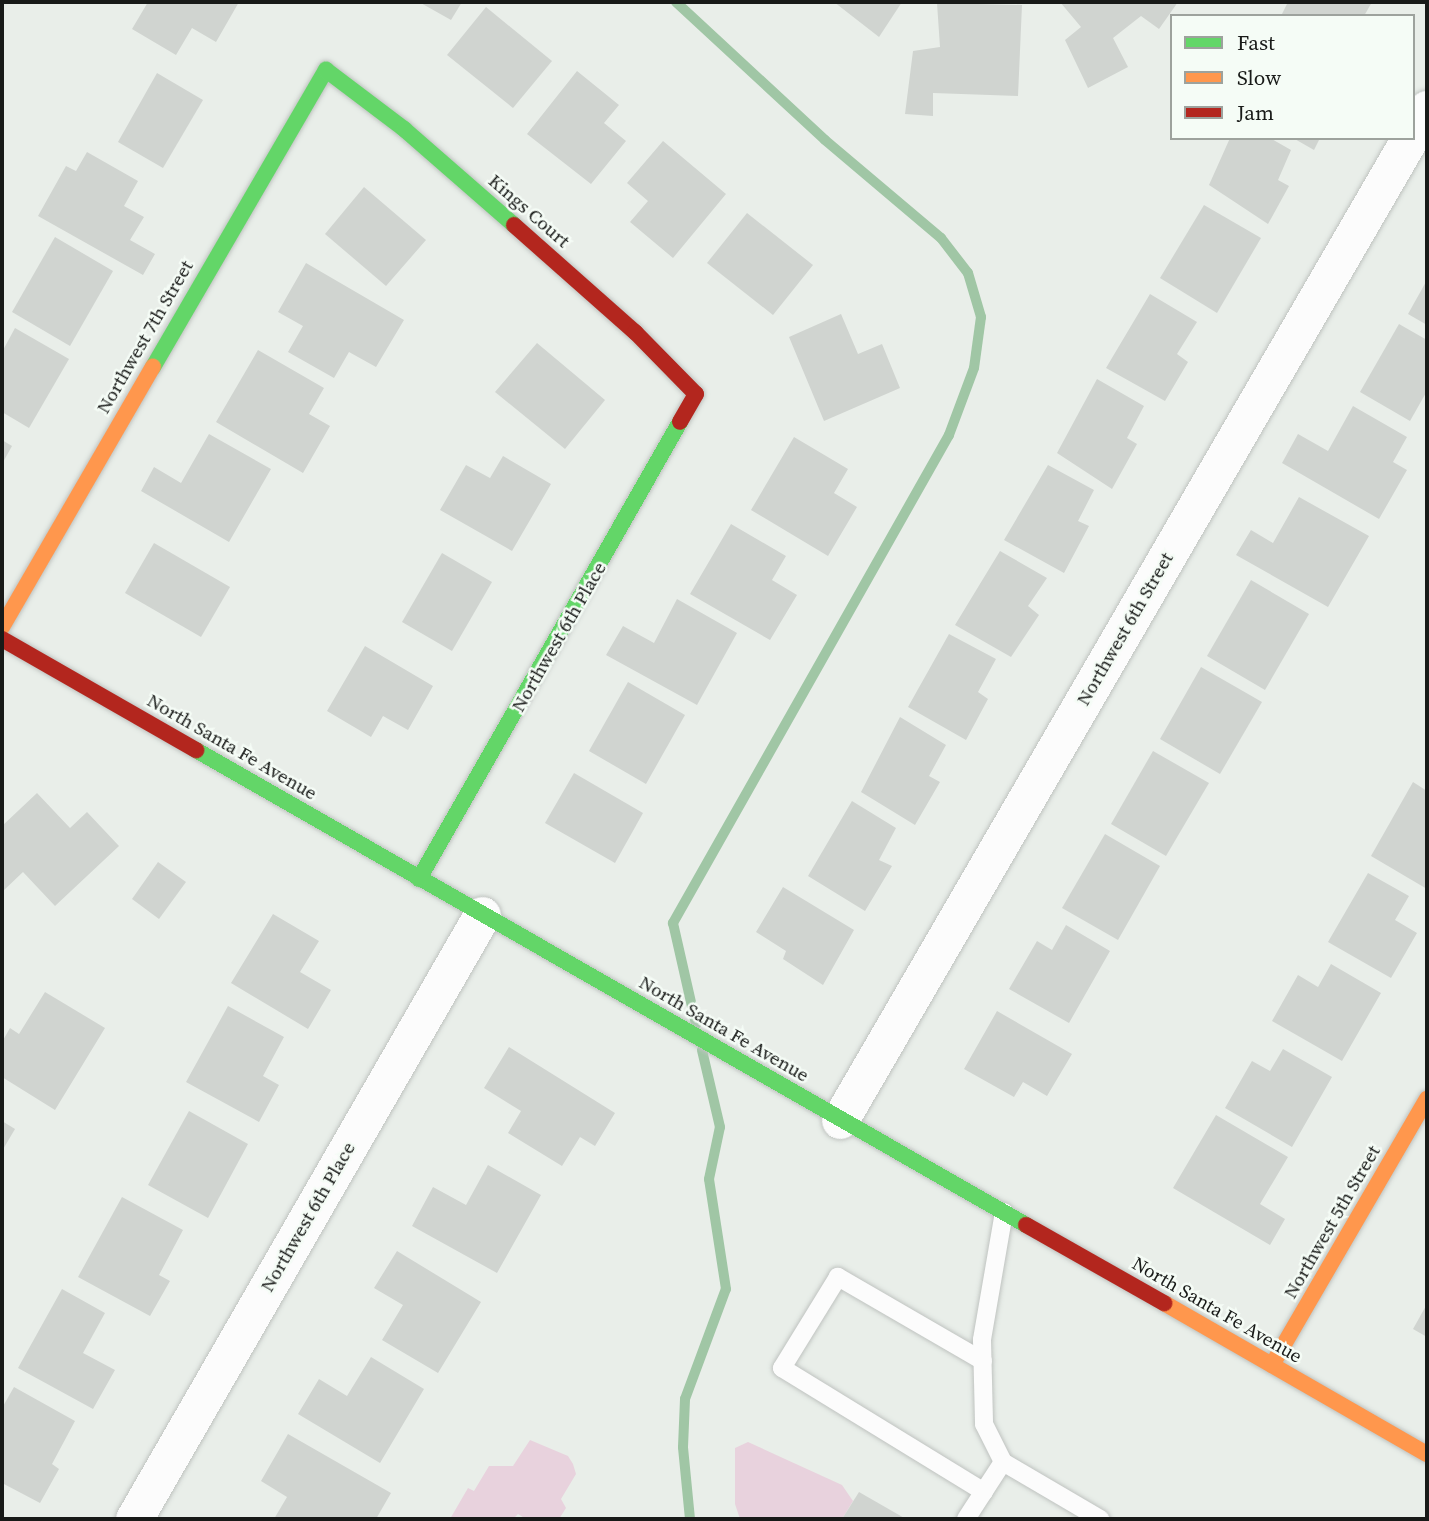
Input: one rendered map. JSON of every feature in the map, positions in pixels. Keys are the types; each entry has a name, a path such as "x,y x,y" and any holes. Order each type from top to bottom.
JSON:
{"street":[{"name":"Kings Court","path":"326,70 414,138 635,332 696,394"},
{"name":"Northwest 7th Street","path":"2,627 326,70"},
{"path":"1415,130 1427,109"},
{"name":"Northwest 6th Street","path":"840,1120 1409,140"},
{"name":"Northwest 6th Place","path":"419,878 696,394"},
{"name":"North Santa Fe Avenue","path":"2,639 1427,1454"},
{"name":"Northwest 6th Place","path":"134,1519 482,915"},
{"name":"Northwest 5th Street","path":"1272,1365 1427,1099"}],"lane":[{"path":"1004,1212 982,1340 984,1424 1003,1462 1100,1519"},
{"path":"983,1361 838,1277 782,1368 984,1492"},
{"path":"966,1519 1003,1462"}],"shaded area":[{"path":"530,1440 568,1456 573,1464 576,1474 561,1499 566,1508 559,1519 526,1519 518,1514 513,1519 450,1519 468,1488 474,1491 489,1466 513,1466"},
{"path":"748,1442 842,1485 853,1501 842,1519 740,1519 735,1504 735,1448"}],"building":[{"path":"148,2 239,2 216,42 192,28 176,55 132,29"},
{"path":"419,2 462,2 451,20"},
{"path":"834,2 902,2 879,37"},
{"path":"1060,2 1178,2 1159,29 1141,16 1113,38 1128,67 1088,88 1065,40 1081,27"},
{"path":"1288,2 1372,2 1365,14 1282,14"},
{"path":"937,3 1022,5 1018,96 933,93 933,116 905,114 913,51 940,47"},
{"path":"486,7 552,61 513,108 447,55"},
{"path":"577,71 619,105 604,123 626,141 591,184 527,134"},
{"path":"157,73 203,100 163,168 118,142"},
{"path":"1229,140 1274,140 1291,150 1278,180 1289,186 1268,224 1209,185"},
{"path":"1296,140 1319,140 1314,150"},
{"path":"663,141 726,194 673,258 630,222 648,201 627,183"},
{"path":"87,152 138,181 124,206 144,217 130,240 155,254 143,275 38,216 66,166 76,171"},
{"path":"364,187 426,240 386,286 325,234"},
{"path":"1204,205 1261,238 1217,313 1160,278"},
{"path":"747,213 813,265 773,315 707,263"},
{"path":"55,237 113,271 70,346 12,312"},
{"path":"306,263 404,320 376,367 349,352 334,378 288,352 303,326 278,312"},
{"path":"1427,280 1427,325 1408,314"},
{"path":"1150,294 1197,322 1177,354 1188,362 1165,401 1106,368"},
{"path":"841,314 858,354 882,344 900,388 824,421 789,337"},
{"path":"1399,324 1427,340 1427,391 1410,421 1360,392"},
{"path":"15,328 69,359 29,428 2,412 2,352"},
{"path":"537,343 605,400 565,449 495,392"},
{"path":"258,350 324,388 309,414 330,426 303,473 216,422"},
{"path":"1097,379 1144,406 1127,438 1137,444 1112,489 1057,453"},
{"path":"1353,406 1407,437 1393,462 1407,470 1379,519 1282,463 1298,434 1328,451"},
{"path":"209,434 271,469 229,542 141,491 154,467 181,483"},
{"path":"794,437 848,469 834,493 857,507 828,556 751,510"},
{"path":"2,440 12,446 2,464"},
{"path":"503,456 551,484 512,551 440,510 466,465 490,478"},
{"path":"1048,465 1094,490 1078,521 1089,526 1064,573 1004,540"},
{"path":"1299,497 1369,536 1328,607 1236,555 1251,530 1273,543"},
{"path":"731,524 786,556 772,580 797,595 770,640 690,594"},
{"path":"154,543 230,587 201,637 125,593"},
{"path":"1000,551 1047,578 1028,606 1039,615 1011,657 955,625"},
{"path":"442,553 492,582 452,651 402,622"},
{"path":"1251,580 1309,614 1265,690 1207,656"},
{"path":"677,599 737,633 697,705 606,655 623,626 654,643"},
{"path":"949,634 996,659 978,692 988,699 966,740 908,707"},
{"path":"365,646 433,686 408,730 383,716 371,737 327,711"},
{"path":"1201,667 1262,702 1220,774 1160,739"},
{"path":"628,682 685,715 646,784 589,751"},
{"path":"900,717 946,745 929,776 940,782 915,825 861,792"},
{"path":"1153,751 1209,783 1166,856 1111,824"},
{"path":"574,773 643,813 615,863 545,823"},
{"path":"1413,782 1427,791 1427,889 1371,856"},
{"path":"37,793 70,828 87,812 119,846 55,906 23,872 2,892 2,826"},
{"path":"852,801 896,828 879,860 892,866 865,911 808,876"},
{"path":"1105,834 1160,866 1118,940 1062,908"},
{"path":"158,862 186,882 159,919 132,899"},
{"path":"1368,873 1409,896 1395,920 1417,933 1391,978 1328,942"},
{"path":"783,887 854,930 823,985 783,959 786,951 756,932"},
{"path":"273,914 319,941 300,972 331,990 308,1029 231,983"},
{"path":"1066,925 1110,951 1069,1023 1009,989 1037,941 1052,950"},
{"path":"1331,964 1381,993 1342,1061 1272,1021 1298,975 1318,987"},
{"path":"45,992 105,1028 55,1110 2,1077 2,1042 10,1028 19,1034"},
{"path":"228,1006 284,1037 263,1076 279,1085 259,1122 186,1082"},
{"path":"997,1011 1072,1054 1047,1096 1023,1082 1014,1097 964,1069"},
{"path":"509,1047 615,1113 595,1146 580,1137 562,1166 508,1133 521,1111 484,1088"},
{"path":"1283,1049 1332,1077 1292,1147 1225,1108 1252,1061 1270,1071"},
{"path":"189,1111 248,1144 208,1218 148,1185"},
{"path":"1216,1115 1288,1157 1260,1204 1285,1219 1270,1245 1173,1188"},
{"path":"2,1121 15,1129 2,1151"},
{"path":"488,1165 541,1195 497,1273 412,1226 433,1187 466,1205"},
{"path":"122,1197 183,1230 159,1275 170,1281 150,1316 78,1277"},
{"path":"397,1251 481,1302 438,1373 382,1340 403,1305 374,1288"},
{"path":"62,1289 105,1313 83,1353 115,1370 93,1409 18,1368"},
{"path":"1427,1304 1427,1337 1413,1329"},
{"path":"371,1357 424,1389 380,1463 298,1414 319,1379 347,1396"},
{"path":"14,1387 75,1421 52,1464 59,1469 40,1503 2,1483 2,1408"},
{"path":"288,1434 391,1493 376,1519 274,1519 287,1497 261,1481"},
{"path":"859,1492 906,1519 842,1519"}],"waterway":[{"path":"676,2 825,140 941,238 968,273 981,317 974,368 949,435 673,923 696,1024"},
{"path":"690,1519 683,1447 685,1399 726,1289 709,1179 720,1127 702,1050"}],"traffic: fast":[{"path":"153,367 326,70 404,129 514,225"},
{"path":"419,879 680,422"},
{"path":"196,750 1026,1225"}],"traffic: slow":[{"path":"2,627 153,367"},
{"path":"1272,1365 1427,1099"},
{"path":"1164,1303 1427,1454"}],"traffic: jam":[{"path":"514,225 635,332 696,394 680,422"},
{"path":"2,639 196,750"},
{"path":"1026,1225 1164,1303"}]}
